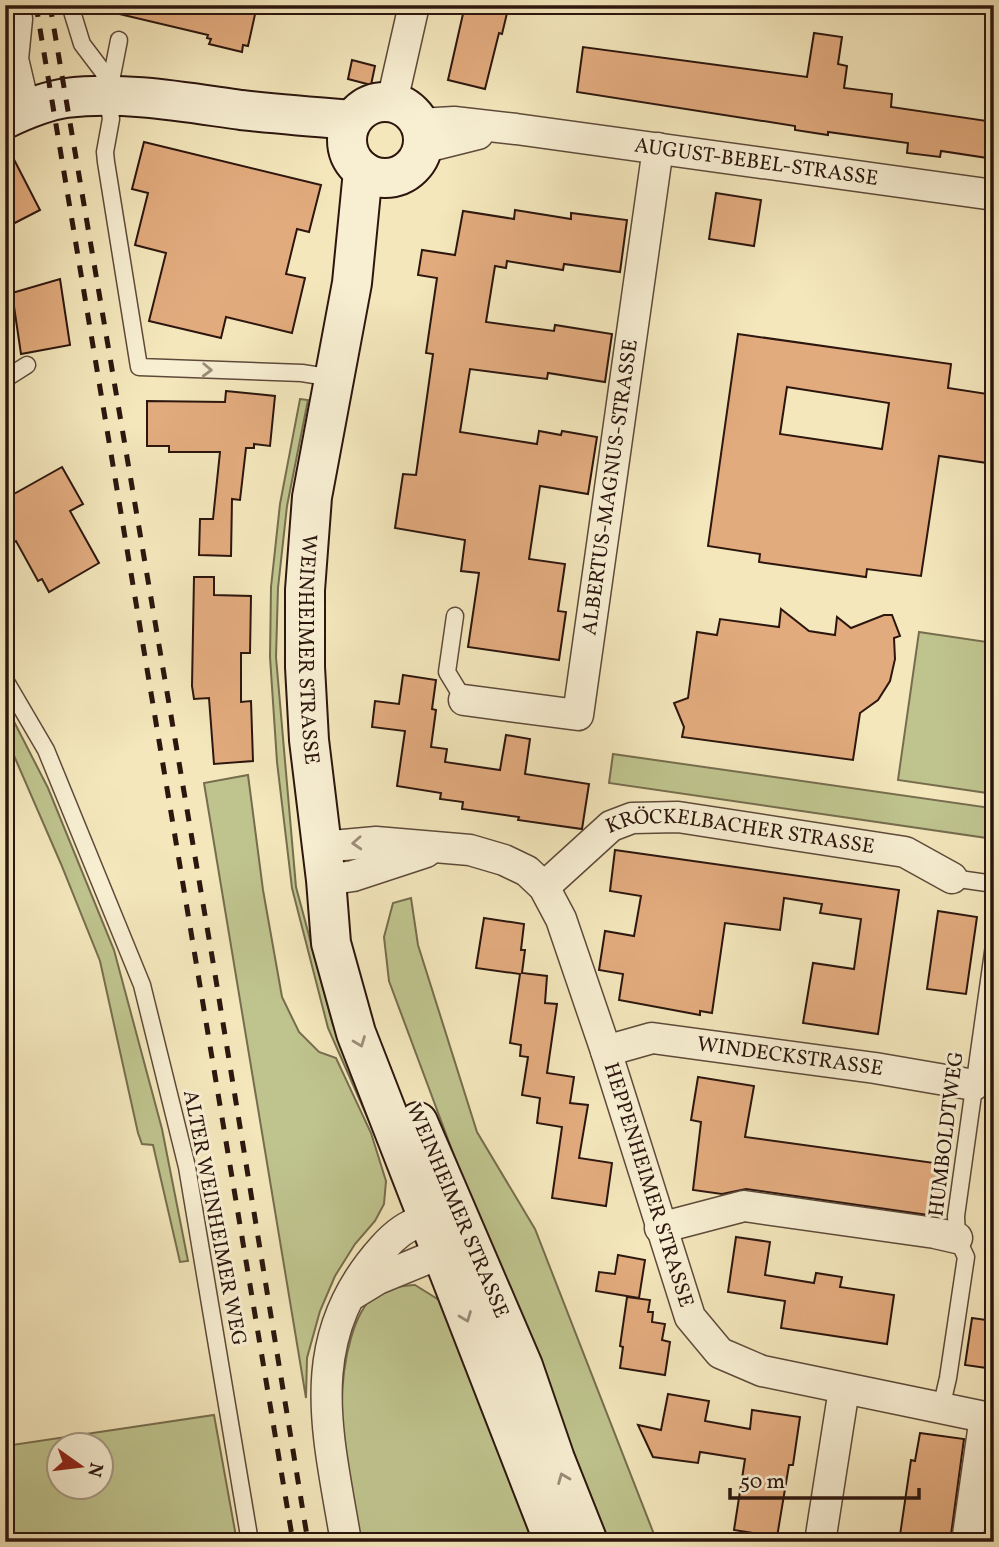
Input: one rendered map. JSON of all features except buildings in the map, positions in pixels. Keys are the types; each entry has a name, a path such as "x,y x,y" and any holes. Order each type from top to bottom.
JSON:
{"street":[{"path":"14,5 17,19 13,59 15,114 65,98 108,96 173,100 242,110 362,154 398,176 418,160 411,125 414,5"},
{"path":"362,154 369,105 380,102 411,125"},
{"name":"AUGUST-BEBEL-STRASSE","path":"411,125 480,134 516,129 994,195"},
{"name":"ALBERTUS-MAGNUS-STRASSE","path":"464,700 578,715 658,148"},
{"name":"WEINHEIMER STRASSE","path":"362,154 352,283 312,497 305,590 309,740 331,943 356,1033 444,1233 554,1542"},
{"name":"KRÖCKELBACHER STRASSE","path":"544,887 611,826 632,818 678,817 905,852 952,878"},
{"name":"HEPPENHEIMER STRASSE","path":"323,864 353,876 443,847 470,850 505,860 527,871 544,887 561,919 606,1051 690,1317 720,1353 762,1371 989,1418"},
{"name":"WINDECKSTRASSE","path":"606,1051 652,1038 875,1068 974,1086"},
{"path":"660,1228 744,1206 957,1238"},
{"path":"346,1542 326,1411 325,1383 333,1337 351,1296 444,1233"},
{"name":"WEINHEIMER STRASSE","path":"444,1233 523,1366 555,1459 588,1542"},
{"path":"820,1542 844,1389"},
{"path":"967,1542 989,1418"}],"lane":[{"path":"70,5 82,44 104,74 111,119 105,152 106,162 139,367 302,373 333,378"},
{"path":"108,96 119,40"},
{"path":"5,379 27,365"},
{"path":"455,616 447,672 464,700"},
{"name":"ALTER WEINHEIMER WEG","path":"5,680 46,750 142,985 187,1167 250,1542"},
{"path":"952,878 994,884"},
{"name":"HUMBOLDTWEG","path":"941,1408 966,1257 957,1238 956,1216 994,946"}],"green space":[{"path":"300,399 308,400 287,506 278,588 276,657 296,887 333,1025 374,1127 372,1128 328,1028 292,888 277,762 270,657 271,587 280,504"},
{"path":"919,632 994,643 994,794 898,780"},
{"path":"5,704 48,788 114,950 162,1129 188,1261 180,1262 153,1145 142,1144 138,1133 100,961 5,735"},
{"path":"613,754 991,808 987,838 609,783"},
{"path":"248,775 263,890 282,997 299,1032 319,1052 336,1058 371,1133 386,1181 384,1204 375,1221 355,1244 335,1276 320,1311 307,1358 306,1398 204,783"},
{"path":"411,898 418,945 477,1132 535,1229 657,1542 608,1542 481,1228 389,981 384,937 393,903"},
{"path":"415,1285 439,1300 453,1321 539,1542 360,1542 344,1440 342,1389 345,1364 354,1327 369,1300 389,1289"},
{"path":"214,1415 237,1542 5,1542 5,1446 46,1440 46,1502 116,1502 116,1432 99,1432"}],"railway":[{"path":"36,5 293,1542"},
{"path":"50,5 214,968 308,1542"}]}
